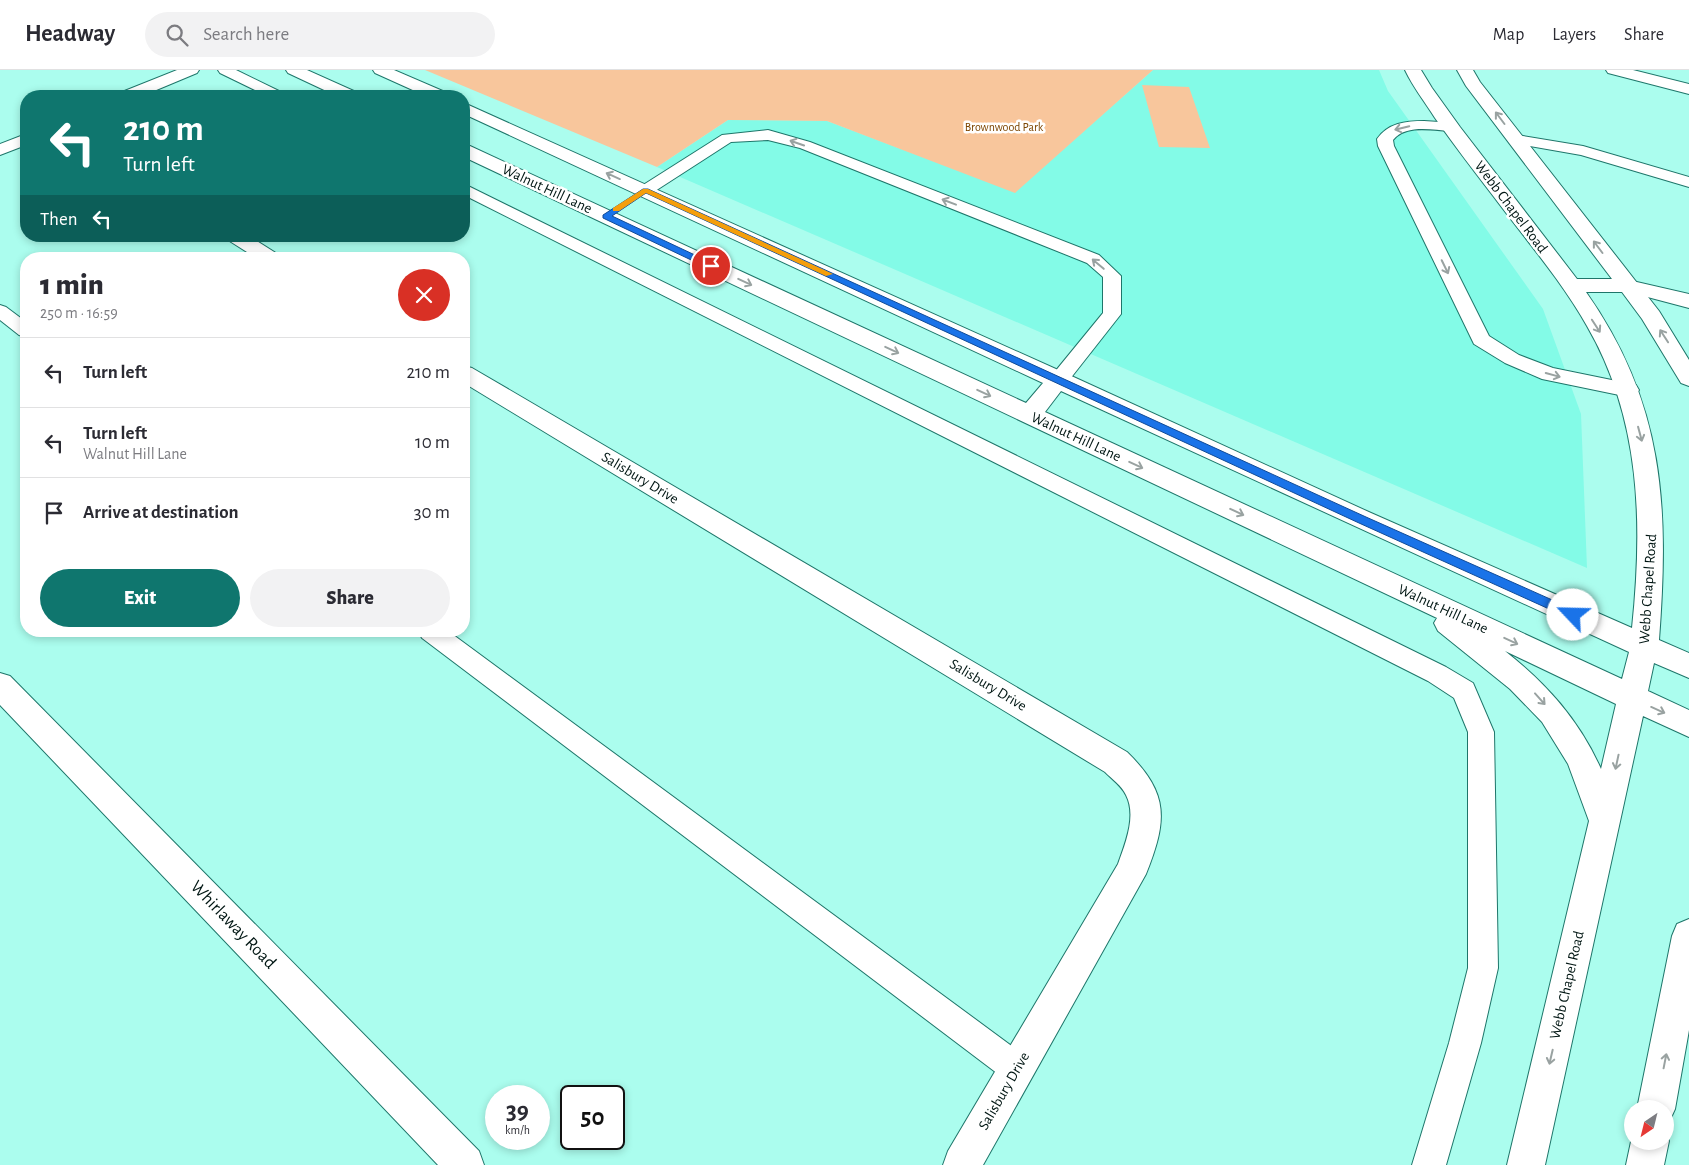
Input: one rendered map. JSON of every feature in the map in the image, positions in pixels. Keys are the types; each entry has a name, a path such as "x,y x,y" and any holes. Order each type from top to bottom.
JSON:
{"main road":[{"path":"143,90 191,70"},
{"path":"294,70 337,90"},
{"path":"381,70 426,90"},
{"name":"Webb Chapel Road","path":"1413,70 1450,126 1570,285 1607,343 1629,390 1645,452 1652,522 1651,580 1644,647 1526,1165"},
{"path":"1465,70 1472,83 1651,316 1689,378"},
{"path":"1614,70 1689,89"},
{"name":"Walnut Hill Lane","path":"470,112 626,203 1029,415 1689,724"},
{"path":"0,150 20,142"},
{"name":"Walnut Hill Lane","path":"470,152 626,203 1059,380 1362,520 1689,666"},
{"path":"244,242 260,252"},
{"path":"1570,285 1628,286 1689,301"},
{"name":"Salisbury Drive","path":"470,377 1116,762 1141,790 1146,814 1144,837 1130,874 962,1165"},
{"path":"1029,415 1059,380"},
{"path":"1407,591 1531,688 1578,751 1604,820"},
{"name":"Whirlaway Road","path":"0,685 465,1165"},
{"path":"1658,1100 1689,936"},
{"path":"1645,1165 1648,1150"}],"lane":[{"path":"225,70 266,90"},
{"path":"1450,126 1408,126 1388,133 1385,139 1386,146 1480,340 1512,359 1549,374 1629,390"},
{"path":"626,203 727,138 768,135 783,138 1093,259 1112,276 1112,314 1059,380"},
{"path":"1517,140 1583,151 1689,182"},
{"path":"470,192 1437,674 1464,691 1481,732 1483,968 1465,1043 1429,1165"},
{"path":"0,312 20,327"},
{"path":"438,637 1018,1069"}],"shaded area":[{"path":"1153,70 1379,70 1388,91 1543,309 1581,414 1587,568 657,167 728,120 827,121 1015,192"}],"green space":[{"name":"Brownwood Park","path":"425,70 1153,70 1015,193 827,121 728,120 657,167"},
{"path":"1142,85 1189,87 1210,148 1159,147"}],"slow traffic":[{"path":"616,210 646,190 829,274"}],"route":[{"path":"711,266 606,216 646,190 1362,520 1573,615"}]}
